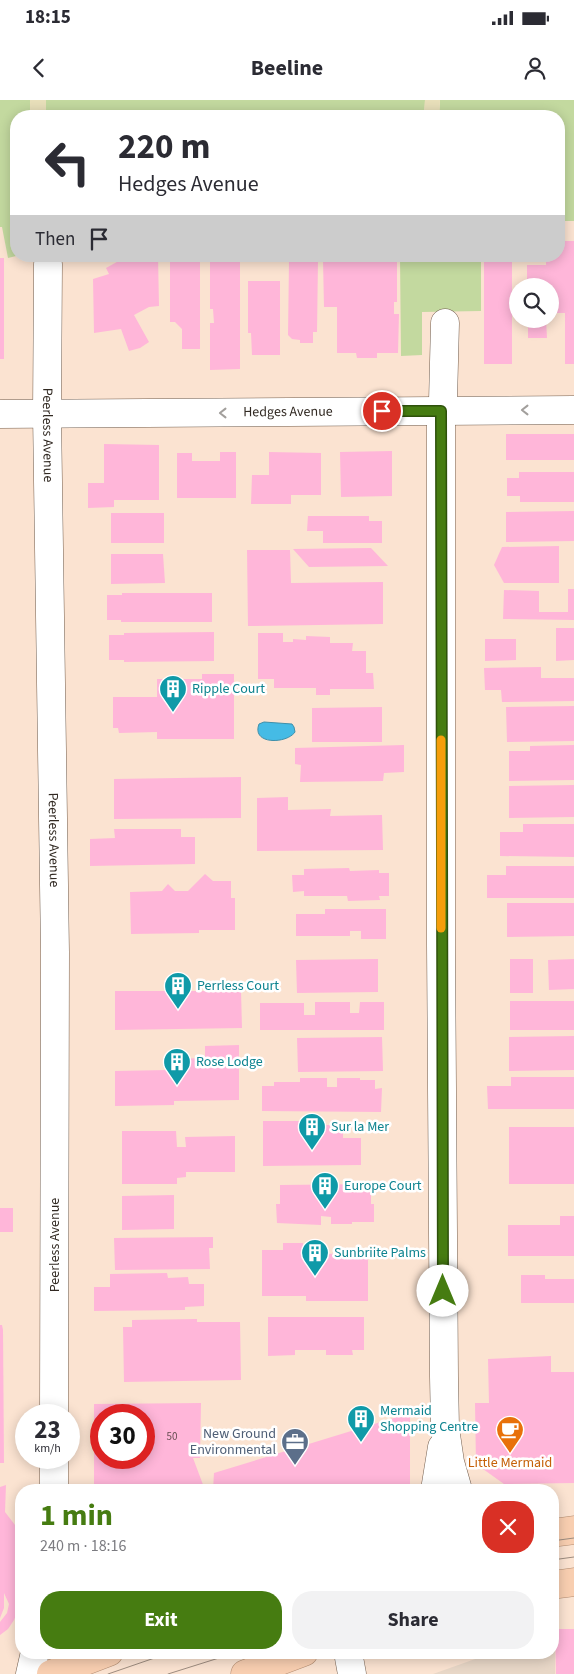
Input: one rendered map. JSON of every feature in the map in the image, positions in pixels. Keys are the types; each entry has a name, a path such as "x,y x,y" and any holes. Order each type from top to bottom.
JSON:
{"highway":[{"path":"559,1532 574,1530"},
{"path":"559,1584 574,1582"},
{"path":"51,1674 91,1659"},
{"path":"245,1674 285,1659"}],"street":[{"name":"Peerless Avenue","path":"48,264 47,414 55,952 54,1404"},
{"path":"445,323 443,401 441,411 441,984 445,1428 450,1462 456,1484"},
{"name":"Hedges Avenue","path":"0,414 574,410"},
{"path":"436,1484 445,1428"},
{"path":"54,1469 54,1484"},
{"path":"30,1674 33,1659"},
{"path":"349,1659 352,1674"}],"shaded area":[{"path":"475,1659 555,1659 555,1674 433,1674"}],"green space":[{"path":"0,100 30,100 30,110 10,110 10,258 8,258 2,227 0,227"},
{"path":"46,100 425,100 424,110 46,110"},
{"path":"440,100 574,100 574,221 565,221 565,110 439,110"},
{"path":"400,262 481,262 481,311 422,312 422,355 401,356"}],"sand":[{"path":"30,100 46,100 46,110 30,110"},
{"path":"425,100 440,100 439,110 424,110"}],"water":[{"path":"264,722 292,724 295,732 285,739 265,739 260,736 258,731 259,724"}],"building":[{"path":"565,241 574,241 574,364 565,364 565,313 559,313 559,278 527,278 527,265 565,262"},
{"path":"0,258 4,258 4,359 0,359"},
{"path":"117,262 158,262 159,306 149,307 134,315 149,342 140,348 129,351 121,329 94,333 93,279 109,274 106,268"},
{"path":"170,262 200,262 200,349 182,349 182,329 175,322 170,322"},
{"path":"210,262 240,262 240,369 210,370 210,323 214,323 213,309 210,309"},
{"path":"289,262 318,262 317,332 313,332 313,343 300,343 300,340 292,339 288,335"},
{"path":"323,262 397,262 397,302 394,302 394,314 399,314 398,353 377,353 377,358 357,358 356,353 337,353 337,307 324,307"},
{"path":"484,262 512,262 512,278 509,278 509,328 512,328 512,364 484,364"},
{"path":"248,281 280,281 280,355 252,355 251,333 248,333"},
{"path":"528,328 546,328 547,338 528,338"},
{"path":"506,434 574,434 574,460 506,460"},
{"path":"104,444 159,445 159,500 114,500 114,507 88,508 88,483 104,483"},
{"path":"392,451 392,496 341,497 340,452"},
{"path":"220,452 236,452 236,498 177,498 177,453 192,453 192,461 220,461"},
{"path":"269,452 321,453 321,495 291,495 291,504 251,504 252,475 269,475"},
{"path":"519,472 574,472 574,502 520,502 520,496 507,496 507,478 519,478"},
{"path":"574,511 574,541 506,542 506,512"},
{"path":"111,513 164,513 164,543 111,543"},
{"path":"308,516 369,516 369,521 382,521 382,543 323,543 323,531 307,531"},
{"path":"559,546 559,583 504,583 494,565 502,547"},
{"path":"371,548 388,566 309,567 293,549"},
{"path":"247,550 290,550 291,583 383,582 383,624 248,626"},
{"path":"111,554 163,554 165,583 111,584"},
{"path":"568,589 574,589 574,620 503,619 504,590 539,591 539,612 568,612"},
{"path":"122,593 212,593 212,622 121,622 121,620 107,620 107,595 122,595"},
{"path":"556,628 574,628 574,660 556,661"},
{"path":"214,632 214,661 124,662 124,660 109,660 109,635 124,635 124,633"},
{"path":"258,633 283,633 283,642 293,642 293,639 306,640 306,636 330,637 330,643 353,643 352,651 366,651 366,673 373,673 374,689 330,689 330,695 316,695 316,688 274,688 274,679 258,679"},
{"path":"485,639 516,639 516,660 485,661"},
{"path":"541,667 541,678 574,678 574,701 502,702 501,690 485,690 484,668"},
{"name":"Ripple Court","path":"202,674 234,674 234,739 157,739 157,732 119,733 118,728 113,728 113,697 157,697 157,679 202,679"},
{"path":"574,706 574,741 507,742 506,707"},
{"path":"382,707 382,742 312,742 312,708"},
{"path":"404,745 404,772 384,773 383,781 300,782 301,765 295,764 295,748"},
{"path":"574,745 574,780 509,781 509,751 530,751 530,746"},
{"path":"241,777 241,818 114,819 114,779"},
{"path":"574,785 574,817 509,818 509,786"},
{"path":"288,797 288,810 331,809 330,816 382,815 383,850 257,851 257,798"},
{"path":"523,824 574,824 574,857 500,856 500,832 523,832"},
{"path":"114,829 181,829 181,837 195,837 195,864 90,866 90,839 115,838"},
{"path":"506,866 574,866 574,898 487,898 487,875 506,875"},
{"path":"349,868 350,871 379,870 379,873 389,873 389,896 379,896 380,900 348,901 347,896 304,896 304,891 293,892 292,875 304,875 304,869"},
{"path":"205,874 213,881 231,881 231,898 235,898 235,930 199,930 199,933 131,934 130,892 162,891 168,884 175,891 188,891"},
{"path":"507,903 574,903 574,936 507,937"},
{"path":"325,909 386,909 386,939 361,939 361,931 350,931 350,936 296,936 296,914 325,914"},
{"path":"378,959 378,992 297,993 296,960"},
{"path":"510,959 533,959 533,993 510,993"},
{"path":"574,959 574,989 549,990 548,960"},
{"name":"Perrless Court","path":"115,991 241,991 242,1028 115,1030"},
{"path":"510,1001 574,1001 574,1030 510,1030"},
{"path":"315,1002 350,1002 350,1013 359,1013 360,1002 384,1002 384,1030 260,1030 260,1003 304,1003 304,1015 315,1015"},
{"path":"574,1036 574,1070 509,1071 509,1037"},
{"path":"382,1037 383,1071 298,1072 297,1038"},
{"name":"Rose Lodge","path":"239,1045 239,1100 174,1101 174,1105 115,1106 115,1071 168,1070 168,1059 205,1058 205,1046"},
{"path":"511,1077 574,1077 574,1109 488,1109 487,1086 511,1086"},
{"path":"300,1078 327,1078 327,1087 337,1087 337,1078 375,1080 375,1089 382,1088 381,1112 262,1111 262,1086 274,1086 274,1082 300,1082"},
{"name":"Sur la Mer","path":"263,1121 323,1121 323,1125 343,1125 343,1138 361,1138 361,1165 263,1166"},
{"path":"509,1127 574,1127 574,1184 509,1184"},
{"path":"122,1131 176,1131 177,1147 186,1147 185,1137 235,1136 235,1172 186,1172 186,1177 177,1178 177,1184 122,1184"},
{"name":"Europe Court","path":"371,1184 371,1204 374,1204 374,1222 331,1224 331,1217 321,1216 321,1225 277,1223 276,1204 280,1204 280,1185"},
{"path":"174,1195 174,1229 122,1230 122,1196"},
{"path":"0,1208 13,1208 13,1232 0,1232"},
{"path":"560,1216 574,1216 574,1256 508,1256 508,1225 560,1225"},
{"path":"213,1237 213,1248 209,1248 210,1269 115,1270 114,1238"},
{"name":"Sunbriite Palms","path":"283,1243 303,1243 303,1259 326,1259 327,1254 347,1253 347,1258 368,1258 368,1301 306,1301 306,1296 262,1296 262,1250 283,1250"},
{"path":"167,1273 168,1278 188,1277 189,1284 204,1284 204,1306 185,1307 185,1310 94,1311 94,1287 110,1287 110,1274"},
{"path":"521,1275 545,1275 545,1279 574,1279 574,1303 521,1303"},
{"path":"268,1317 364,1317 364,1350 352,1350 353,1355 326,1355 326,1350 295,1350 295,1355 268,1356"},
{"path":"197,1319 197,1322 240,1322 241,1380 124,1382 123,1327 132,1327 132,1320"},
{"path":"0,1325 2,1325 3,1330 4,1463 0,1463"},
{"path":"551,1356 551,1372 574,1372 574,1483 504,1484 476,1464 475,1403 489,1403 488,1359"},
{"path":"201,1403 200,1458 193,1458 203,1484 94,1484 94,1469 155,1469 155,1404 94,1404"},
{"name":"Mermaid Shopping Centre","path":"410,1413 410,1484 213,1484 214,1473"},
{"path":"6,1485 5,1512 15,1525 15,1617 8,1629 0,1635 0,1622 7,1613 9,1604 4,1593 4,1608 0,1618 0,1487"},
{"path":"559,1629 574,1629 574,1674 556,1674 556,1659 559,1659"}],"tram line":[{"path":"559,1540 574,1538"},
{"path":"559,1559 574,1557"},
{"path":"108,1674 152,1659"},
{"path":"168,1674 216,1659"}],"slow traffic":[{"path":"441,740 441,928"}],"place":[{"name":"Ripple Court","path":"173,713"},
{"name":"Perrless Court","path":"178,1010"},
{"name":"Rose Lodge","path":"177,1086"},
{"name":"Sur la Mer","path":"312,1151"},
{"name":"Europe Court","path":"325,1210"},
{"name":"Sunbriite Palms","path":"315,1277"},
{"name":"Mermaid Shopping Centre","path":"361,1443"},
{"name":"Little Mermaid","path":"510,1454"},
{"name":"New Ground Environmental","path":"295,1466"}],"route":[{"path":"382,411 441,411 443,1291"}]}
